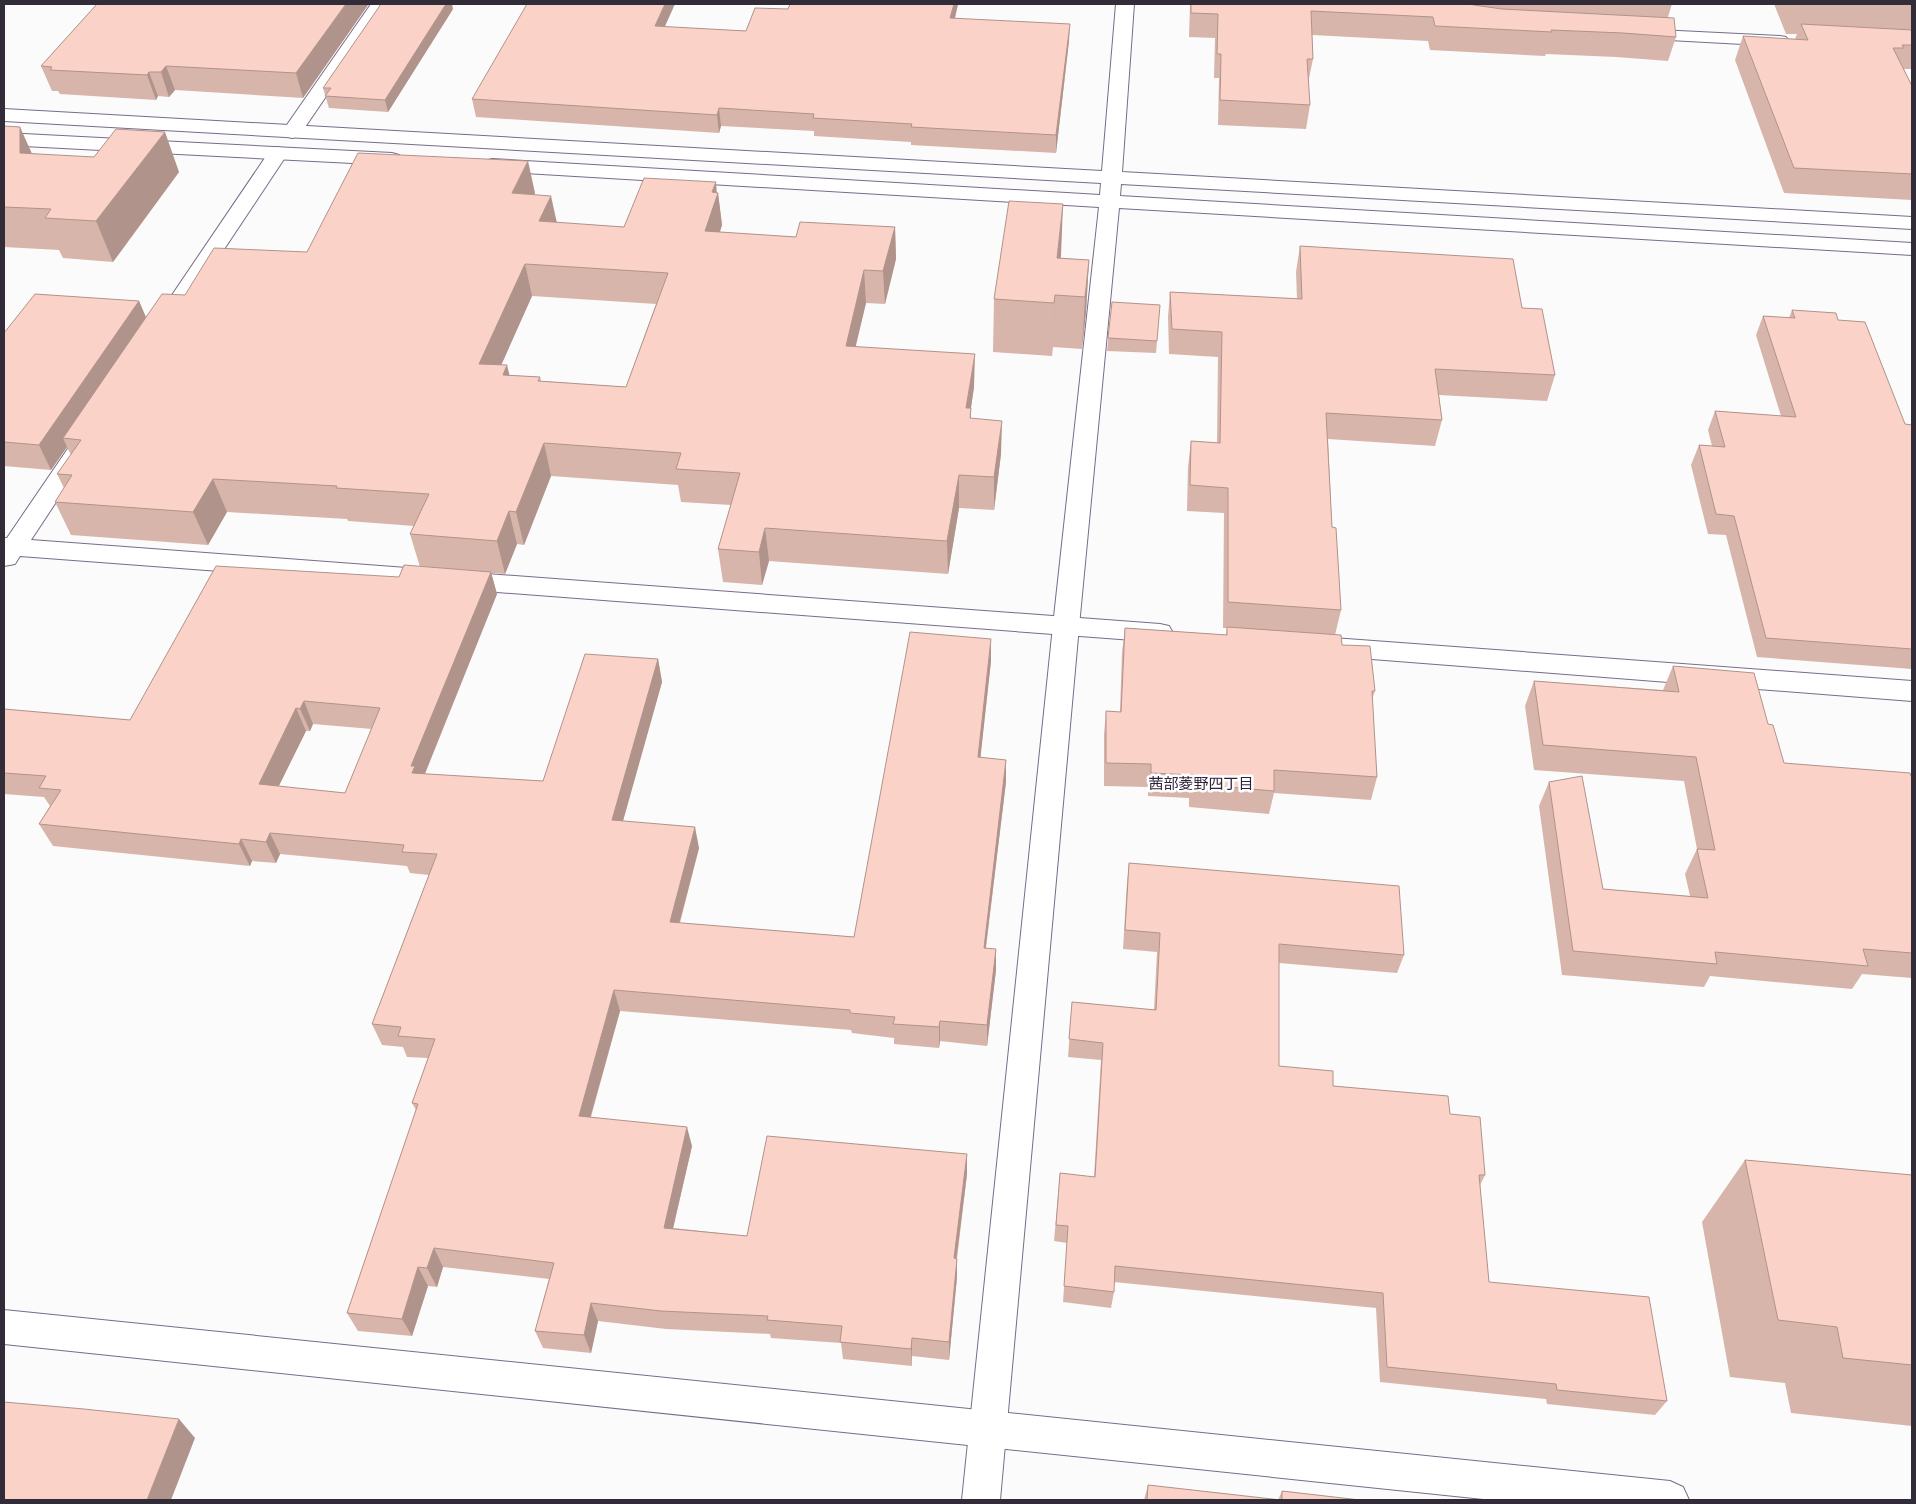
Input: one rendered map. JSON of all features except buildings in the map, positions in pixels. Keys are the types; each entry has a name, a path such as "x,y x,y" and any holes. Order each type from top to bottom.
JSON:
{"street":[{"path":"292,132 380,4"},
{"path":"980,1500 1110,201 1125,4"},
{"path":"1623,33 1798,42"},
{"path":"4,115 1912,223"},
{"path":"4,139 406,160"},
{"path":"151,341 278,153"},
{"path":"476,164 1912,249"},
{"path":"7,551 91,432"},
{"path":"7,551 1185,635"},
{"path":"1305,644 1912,691"},
{"path":"4,1327 1670,1500"}],"district":[{"name":"茜部菱野四丁目","path":"1201,784"}]}
